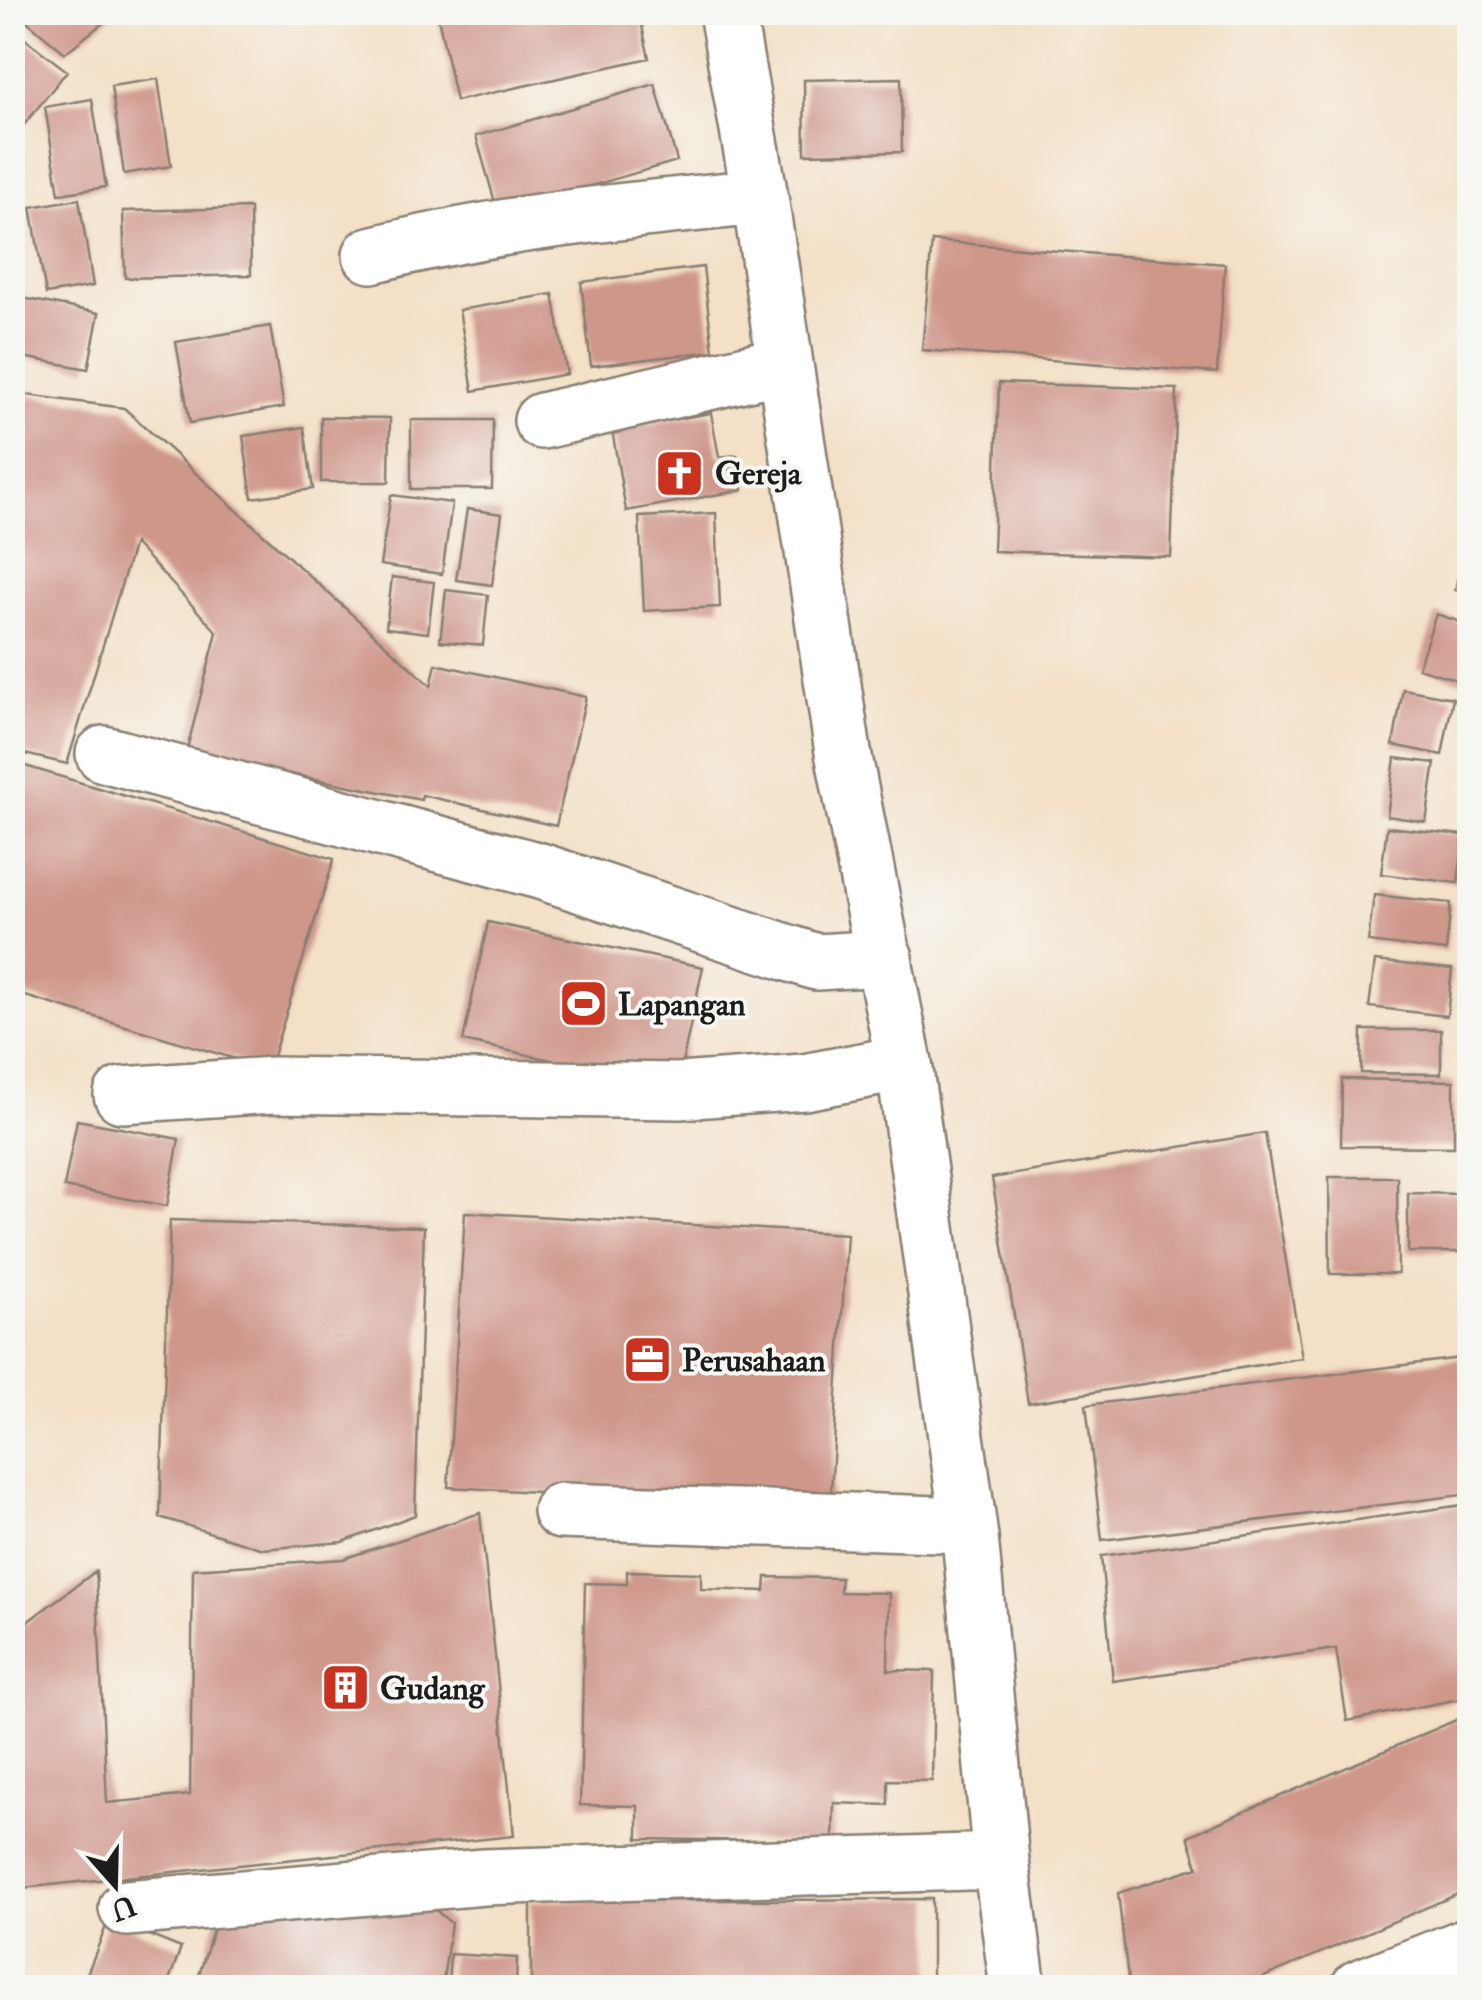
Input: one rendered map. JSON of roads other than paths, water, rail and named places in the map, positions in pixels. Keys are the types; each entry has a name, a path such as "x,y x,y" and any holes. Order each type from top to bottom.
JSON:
{"street":[{"path":"727,12 760,197 844,752 904,1063 967,1525 1018,1988"},
{"path":"370,255 451,234 760,197"},
{"path":"542,422 785,364"},
{"path":"104,754 540,872 816,962 886,958"},
{"path":"122,1095 273,1085 680,1091 804,1082 904,1063"},
{"path":"561,1510 967,1525"},
{"path":"126,1908 484,1877 1001,1860"},
{"path":"1359,1988 1470,1945"}],"place":[{"name":"Gereja","path":"680,473"},
{"name":"Lapangan","path":"583,1004"},
{"name":"Perusahaan","path":"647,1360"},
{"name":"Gudang","path":"345,1688"}]}
